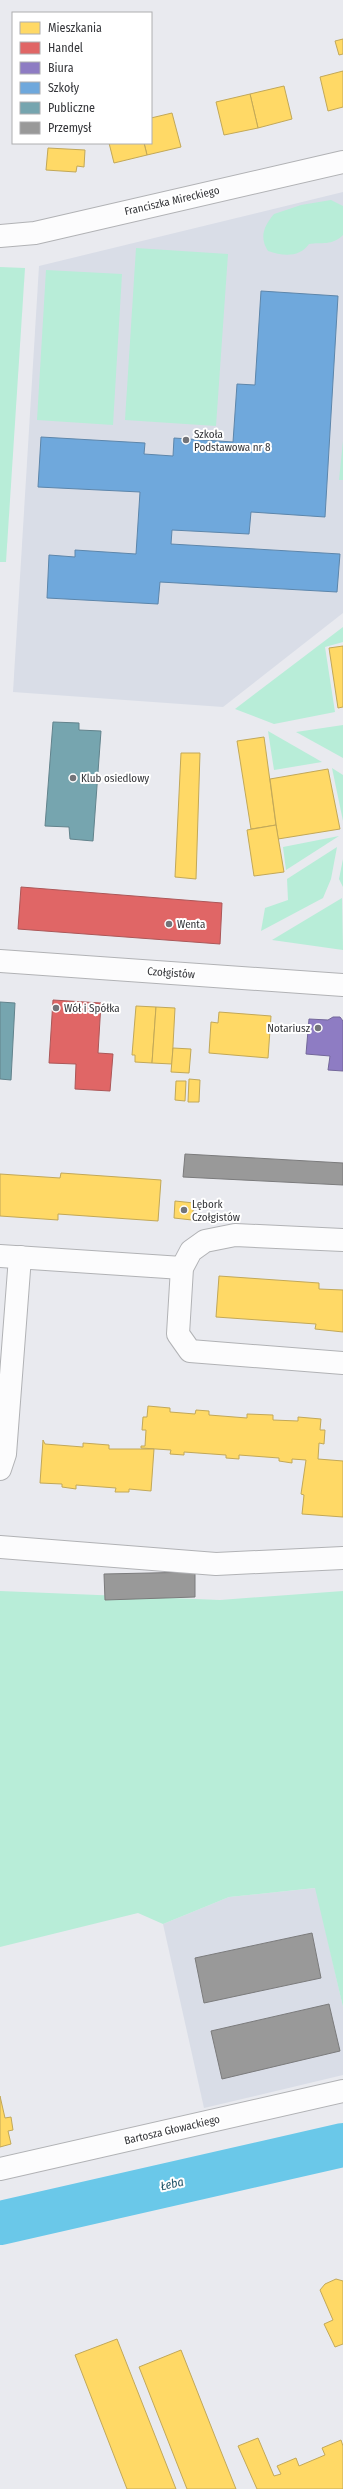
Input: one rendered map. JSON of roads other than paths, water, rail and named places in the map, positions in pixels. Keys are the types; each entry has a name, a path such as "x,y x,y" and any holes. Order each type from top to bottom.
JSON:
{"street":[{"name":"Franciszka Mireckiego","path":"0,236 35,233 343,162"},
{"name":"Czołgistów","path":"0,961 343,985"},
{"path":"343,1240 235,1235 220,1236 205,1241 191,1251 182,1268 178,1334 190,1351 343,1363"},
{"path":"0,1469 5,1454 10,1256 182,1268"},
{"path":"0,1547 216,1564 343,1558"},
{"name":"Bartosza Głowackiego","path":"0,2168 343,2091"}],"waterway":[{"name":"Łeba","path":"0,2223 343,2145"}],"place":[{"name":"Szkoła Podstawowa nr 8","path":"186,440"},
{"name":"Klub osiedlowy","path":"73,778"},
{"name":"Wenta","path":"169,924"},
{"name":"Wół i Spółka","path":"56,1008"},
{"name":"Notariusz","path":"318,1028"},
{"name":"Lębork Czołgistów","path":"184,1210"}]}
